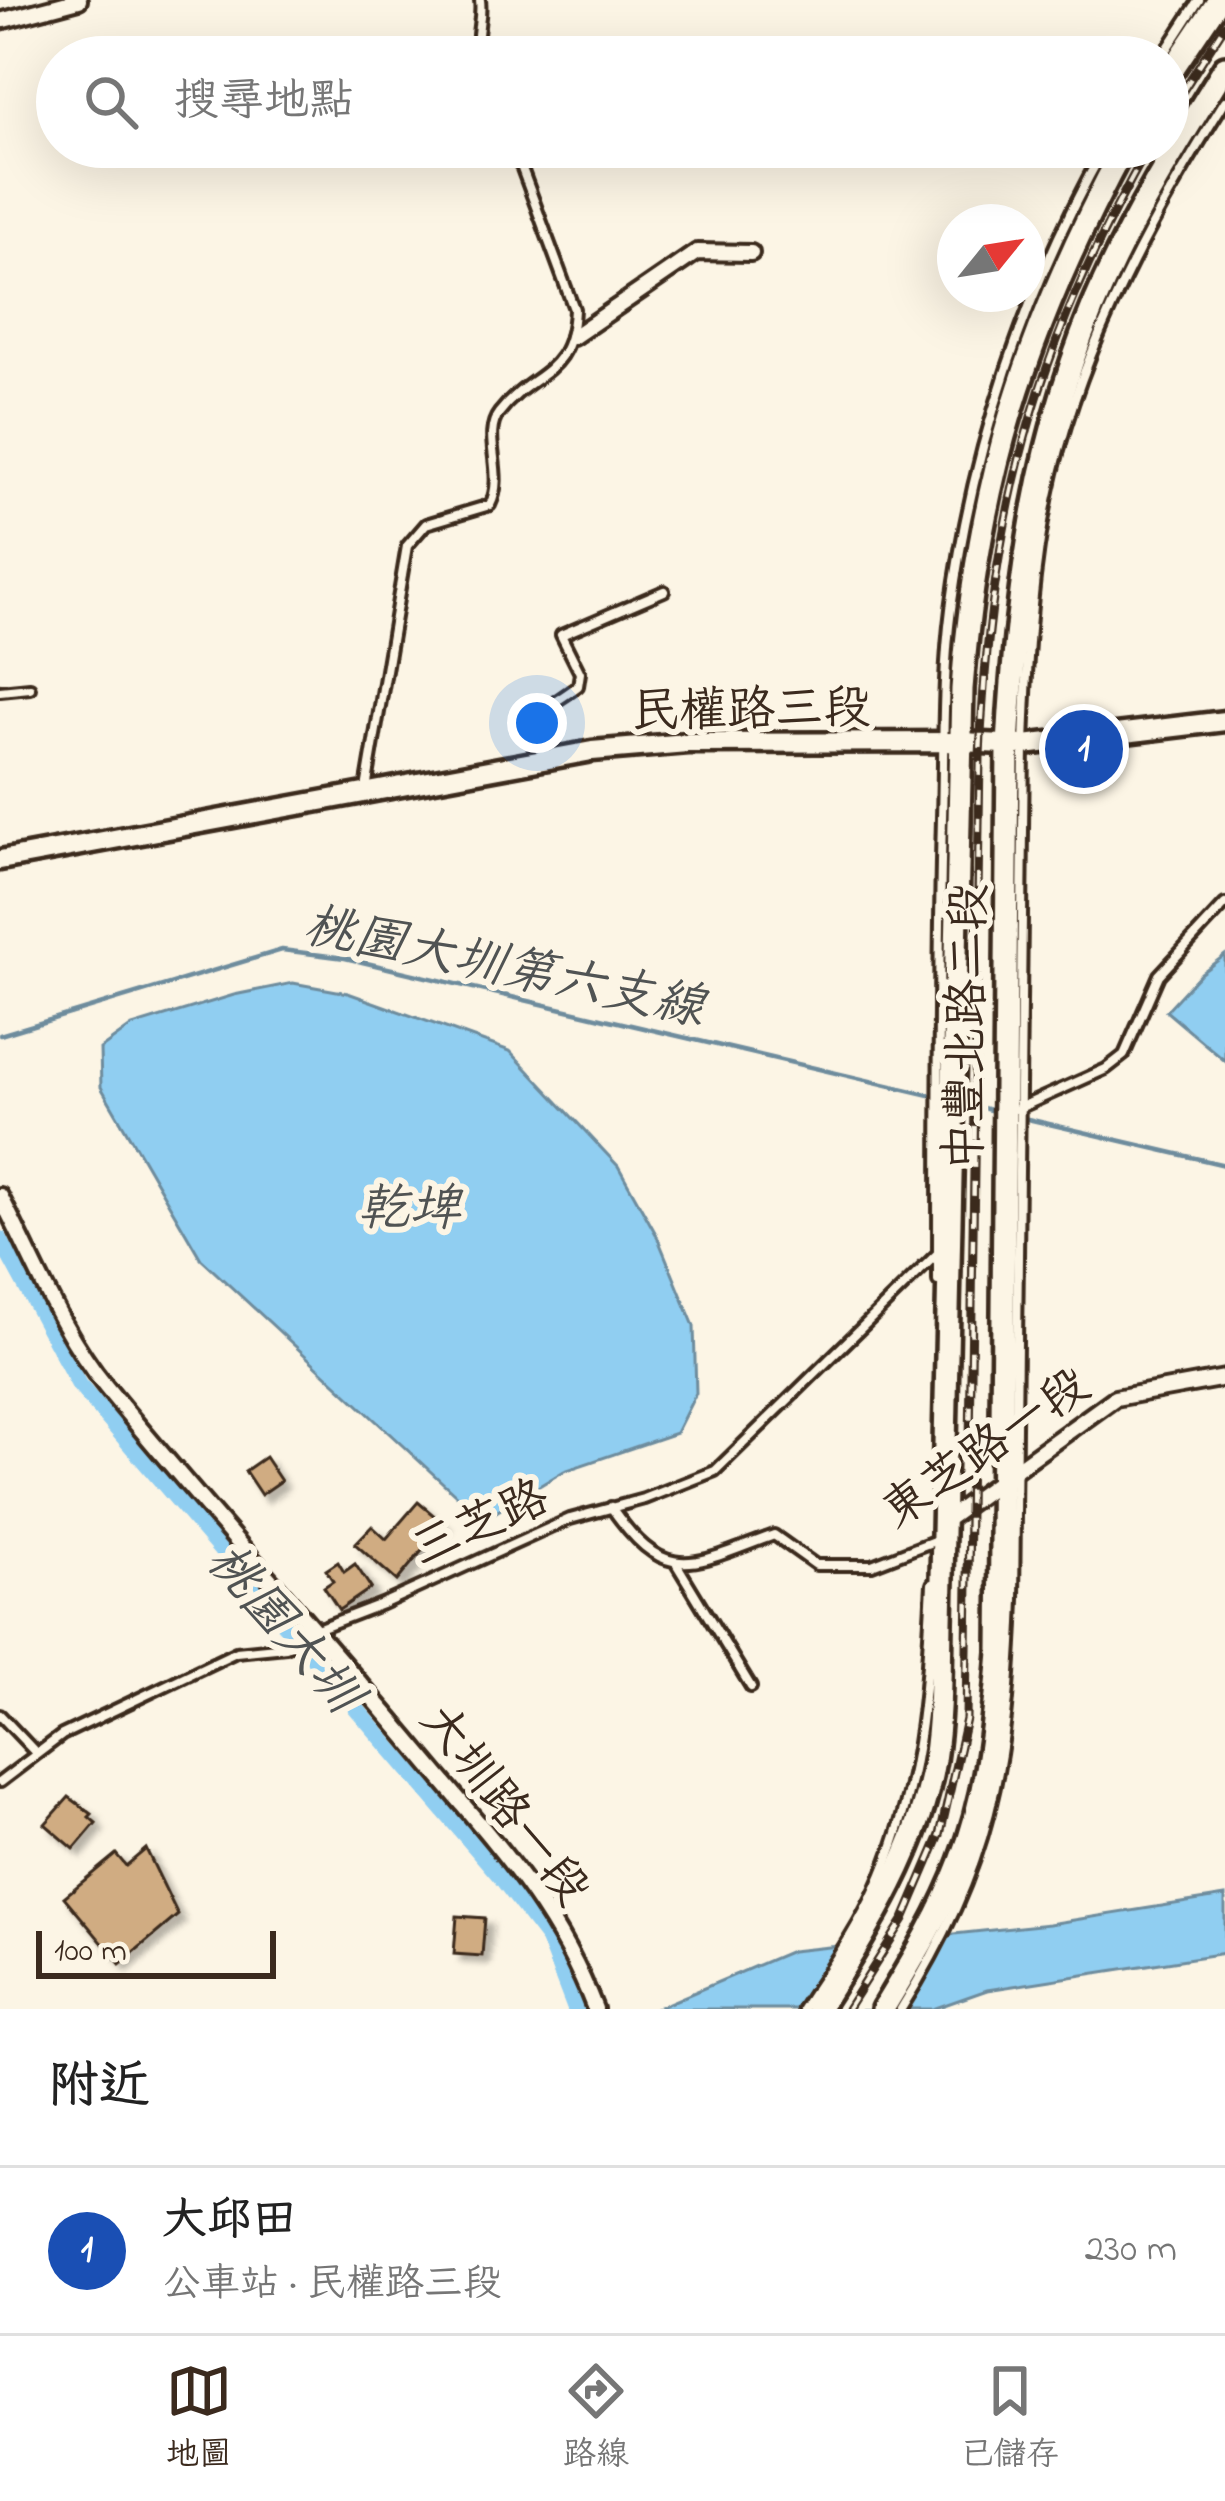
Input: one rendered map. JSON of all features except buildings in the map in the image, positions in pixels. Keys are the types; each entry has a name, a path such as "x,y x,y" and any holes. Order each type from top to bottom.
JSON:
{"main road":[{"path":"1189,45 1219,0"},
{"name":"中豐北路二段","path":"1189,126 1225,67"},
{"name":"中豐北路二段","path":"818,2009 909,1848 934,1761 944,1520 954,742 969,597 994,460 1024,363 1053,290 1114,168"},
{"name":"中豐北路二段","path":"883,2009 958,1890 992,1738 1008,1477 1016,745 1013,634 1026,543 1070,367 1102,285 1164,168"}],"street":[{"path":"0,21 79,0"},
{"path":"573,337 697,251 751,253"},
{"name":"民權路三段","path":"0,860 544,759 687,743 1016,745 1225,722"},
{"name":"大圳路一段","path":"0,1196 70,1333 102,1383 530,1885 574,1956 595,2009"},
{"name":"東芝路一段","path":"934,1541 944,1520 1115,1398 1225,1378"}],"lane":[{"path":"476,36 480,0"},
{"path":"1176,36 1199,0"},
{"name":"中豐北路二段","path":"1189,165 1225,101"},
{"path":"365,791 407,546 426,524 490,505 498,490 491,431 496,415 553,369 573,337 574,309 522,168"},
{"name":"中豐北路二段","path":"803,2009 868,1918 904,1818 921,1747 938,1472 938,1252 954,742 950,612 979,460 1006,368 1046,263 1095,168"},
{"name":"中豐北路二段","path":"1008,1477 1017,1109 1016,745 1028,647 1054,471 1125,278 1187,168"},
{"path":"544,759 536,719 541,710 578,686 580,673 561,635 664,591"},
{"path":"0,691 30,688"},
{"path":"1017,1109 1106,1069 1124,1055 1159,975 1225,904"},
{"name":"三芝路","path":"0,1782 62,1735 236,1652 289,1646 570,1519 715,1471 938,1252"},
{"path":"611,1507 642,1549 677,1564 751,1687"},
{"name":"東芝路一段","path":"677,1564 704,1560 774,1534 816,1565 872,1564 934,1541"},
{"path":"0,1715 36,1754"},
{"name":"中豐北路二段","path":"902,2009 942,1944 958,1890"}],"water":[{"path":"1225,955 1225,1061 1166,1011"},
{"name":"乾埤","path":"293,983 348,993 510,1051 618,1166 656,1234 694,1326 696,1393 676,1433 564,1471 483,1520 201,1259 101,1087 100,1049 132,1026 234,995"},
{"path":"1225,1896 1225,1953 987,1990 933,2009 655,2009 791,1951 1049,1924"}],"pier":[{"path":"956,1927 910,2009 795,2009 839,1940"}],"waterway":[{"name":"桃園大圳第六支線","path":"0,1035 282,950 345,958 930,1095"},
{"name":"桃園大圳第六支線","path":"969,1104 990,1110"},
{"name":"桃園大圳第六支線","path":"1019,1117 1225,1165"},
{"name":"桃園大圳","path":"0,1239 79,1385 499,1875 548,1939 575,2009"}],"railway":[{"path":"1189,81 1225,25"},
{"path":"847,2009 904,1919 940,1835 966,1719 980,756 994,590 1024,440 1047,368 1075,296 1138,168"}],"place":[{"name":"大邱田","path":"1084,749"}]}
